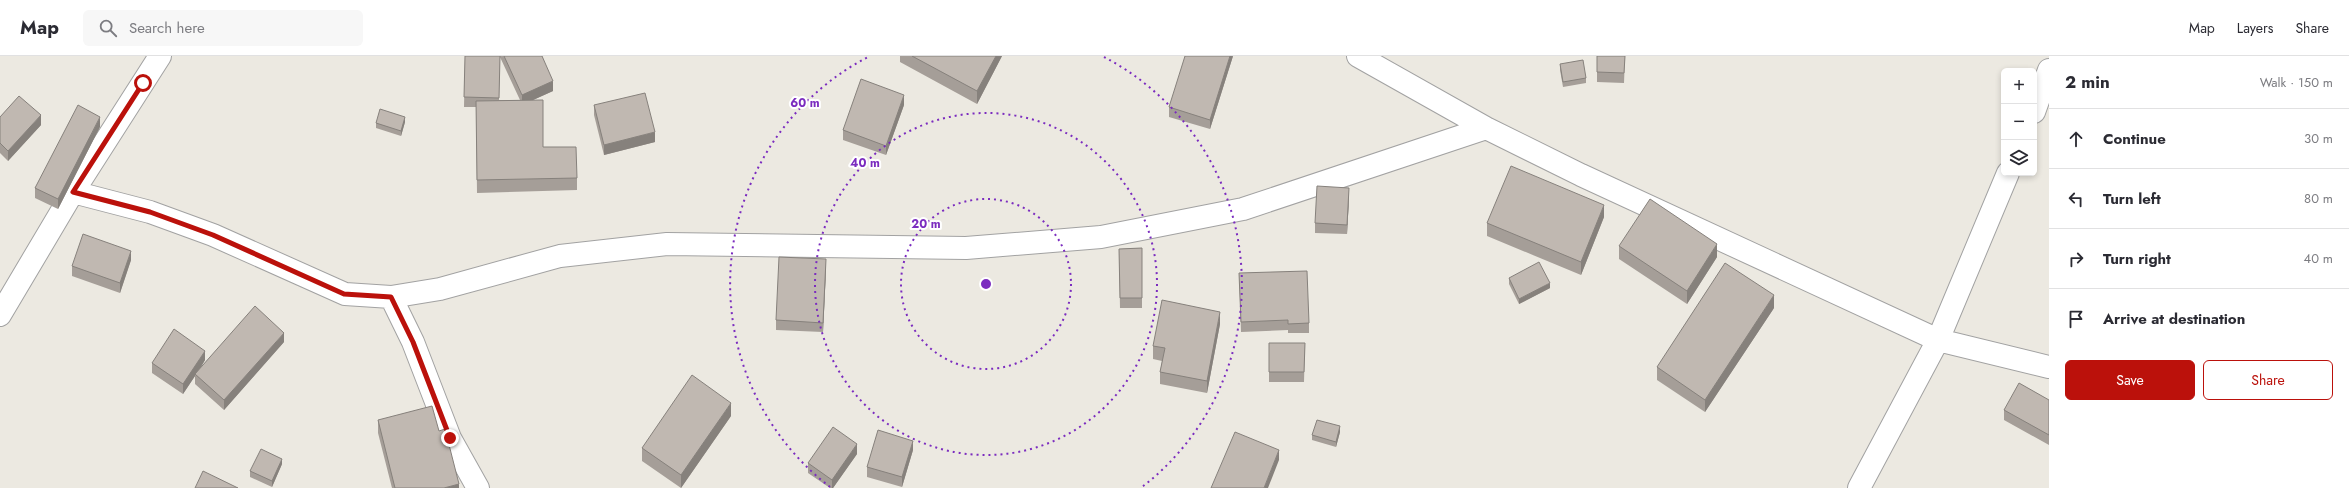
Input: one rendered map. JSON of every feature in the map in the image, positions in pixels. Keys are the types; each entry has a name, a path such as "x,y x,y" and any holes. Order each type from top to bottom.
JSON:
{"street":[{"path":"0,315 73,192 160,56"},
{"path":"1358,56 1486,128 1581,175 1938,340 2049,367"},
{"path":"2037,104 2049,70"},
{"path":"73,192 150,212 213,235 344,294 391,297 440,289 560,256 667,244 966,248 1101,237 1243,209 1486,128"},
{"path":"1859,488 1938,340 2007,176"},
{"path":"391,297 413,342 450,438 478,488"}],"building":[{"path":"465,56 500,56 499,98 464,97"},
{"path":"504,56 542,56 553,81 522,95"},
{"path":"912,56 996,56 977,91"},
{"path":"1185,56 1230,56 1210,120 1169,107"},
{"path":"1597,56 1625,56 1624,73 1597,72"},
{"path":"1583,60 1586,78 1563,82 1560,64"},
{"path":"861,79 904,95 886,146 843,130"},
{"path":"645,93 655,132 604,145 594,105"},
{"path":"19,96 41,115 8,151 0,143 0,117"},
{"path":"543,100 543,147 576,147 577,178 477,180 476,101"},
{"path":"78,105 100,117 58,199 35,188"},
{"path":"380,109 405,117 401,131 376,123"},
{"path":"1511,166 1604,205 1581,262 1487,223"},
{"path":"1317,186 1349,188 1347,225 1315,223"},
{"path":"1650,199 1717,244 1687,291 1619,246"},
{"path":"83,234 131,251 120,283 72,266"},
{"path":"1142,248 1142,298 1120,298 1119,249"},
{"path":"779,257 826,259 823,323 776,320"},
{"path":"1539,262 1550,283 1519,299 1509,278"},
{"path":"1725,263 1774,295 1705,400 1657,367"},
{"path":"1307,271 1309,323 1288,324 1288,320 1241,322 1239,273"},
{"path":"1162,300 1220,312 1207,381 1160,372 1165,348 1153,346"},
{"path":"255,306 284,333 224,400 195,374"},
{"path":"174,329 205,351 183,384 152,363"},
{"path":"1269,343 1305,343 1304,372 1269,372"},
{"path":"692,375 731,403 681,475 642,448"},
{"path":"2019,383 2049,400 2049,435 2004,410"},
{"path":"432,406 439,431 445,429 459,484 444,488 395,488 378,420"},
{"path":"1317,420 1340,426 1336,442 1312,435"},
{"path":"833,427 857,444 832,480 808,463"},
{"path":"878,430 913,441 902,477 867,467"},
{"path":"1235,432 1279,450 1264,488 1211,488"},
{"path":"261,449 282,459 272,481 250,471"},
{"path":"203,471 238,488 195,488"}],"route":[{"path":"143,83 73,192 150,212 213,235 344,294 391,297 413,342 450,438"}]}
